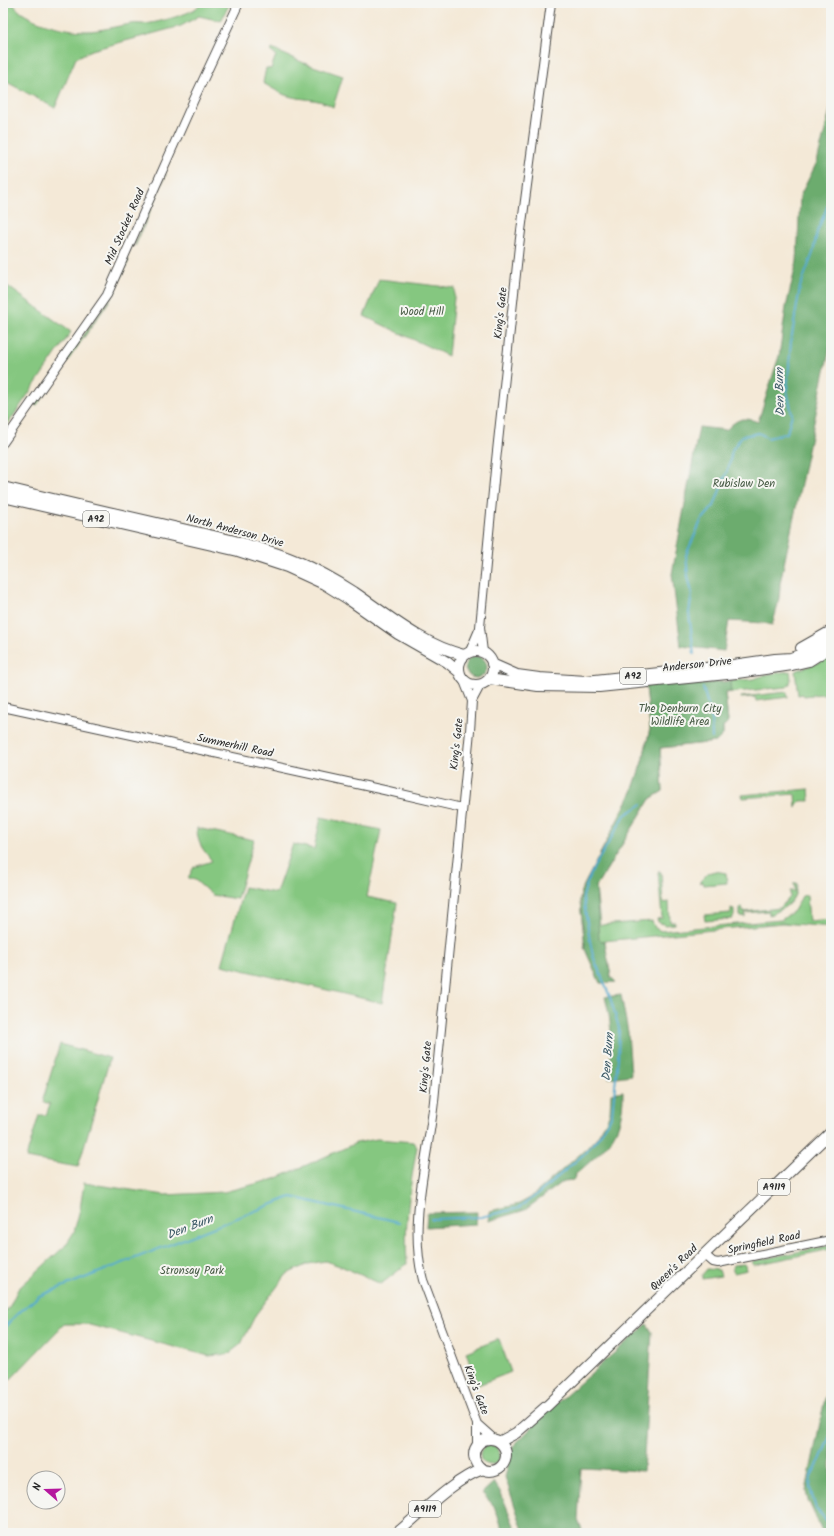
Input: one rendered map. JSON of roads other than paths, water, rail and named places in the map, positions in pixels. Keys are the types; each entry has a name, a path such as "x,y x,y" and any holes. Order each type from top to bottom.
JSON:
{"main road":[{"name":"North Anderson Drive","path":"3,488 234,541 281,554 301,562 338,582 392,620 426,640 444,649 467,653"},
{"name":"North Anderson Drive","path":"3,497 223,548 287,567 324,584 348,599 398,634 446,662 462,677"},
{"name":"Anderson Drive","path":"775,659 807,646 831,631"},
{"name":"Anderson Drive","path":"492,664 517,675 586,681 791,658 803,655 820,647 831,639"},
{"name":"Anderson Drive","path":"485,681 538,686 599,687 737,673 792,665 809,660 831,647"},
{"name":"A92","path":"467,653 483,652 488,656 492,664"},
{"path":"462,677 459,665 467,653"},
{"path":"485,681 493,669 492,664"},
{"name":"A92","path":"462,677 472,685 485,681"},
{"name":"Queen's Road","path":"516,1433 554,1400 831,1132"},
{"name":"A9119","path":"460,1480 475,1458 475,1449 478,1446 486,1440 497,1441 516,1433"},
{"name":"A9119","path":"397,1533 460,1480 474,1472 483,1470 494,1471 501,1467 506,1461 506,1453 516,1433"},
{"path":"497,1441 503,1445 506,1453"},
{"path":"475,1458 476,1463 483,1470"}],"street":[{"name":"Mid Stocket Road","path":"3,443 107,295 196,95 239,3"},
{"name":"King's Gate","path":"483,652 480,627 496,462 519,246 552,3"},
{"name":"King's Gate","path":"467,653 480,627"},
{"name":"King's Gate","path":"462,677 472,701"},
{"name":"King's Gate","path":"478,1446 477,1424 423,1280 419,1265 417,1246 419,1206 436,1086 472,701 485,681"},
{"name":"Summerhill Road","path":"3,707 462,808"},
{"name":"Springfield Road","path":"705,1255 713,1262 718,1263 831,1240"},
{"name":"King's Gate","path":"477,1424 497,1441"}],"waterway":[{"name":"Den Burn","path":"694,654 689,613 692,593 688,576 686,555 701,521 714,506 729,466 732,450 742,436 759,433 768,438 787,433 792,414 787,391 791,341 800,287 813,253 817,232 831,198"},
{"name":"Den Burn","path":"703,688 711,715 712,738"},
{"name":"Den Burn","path":"431,1219 481,1217 519,1208 539,1193 584,1154 608,1123 612,1114 618,1058 619,1028 610,997 593,956 583,897 594,867 625,815 642,804"},
{"name":"Den Burn","path":"3,1329 16,1315 39,1296 288,1198 292,1197 399,1222"},
{"path":"831,1434 820,1460 811,1476 810,1488 816,1509 831,1525"}],"park label":[{"name":"Wood Hill","path":"422,312"},
{"name":"Rubislaw Den","path":"744,484"},
{"name":"The Denburn City Wildlife Area","path":"680,715"},
{"name":"Stronsay Park","path":"192,1271"}]}
